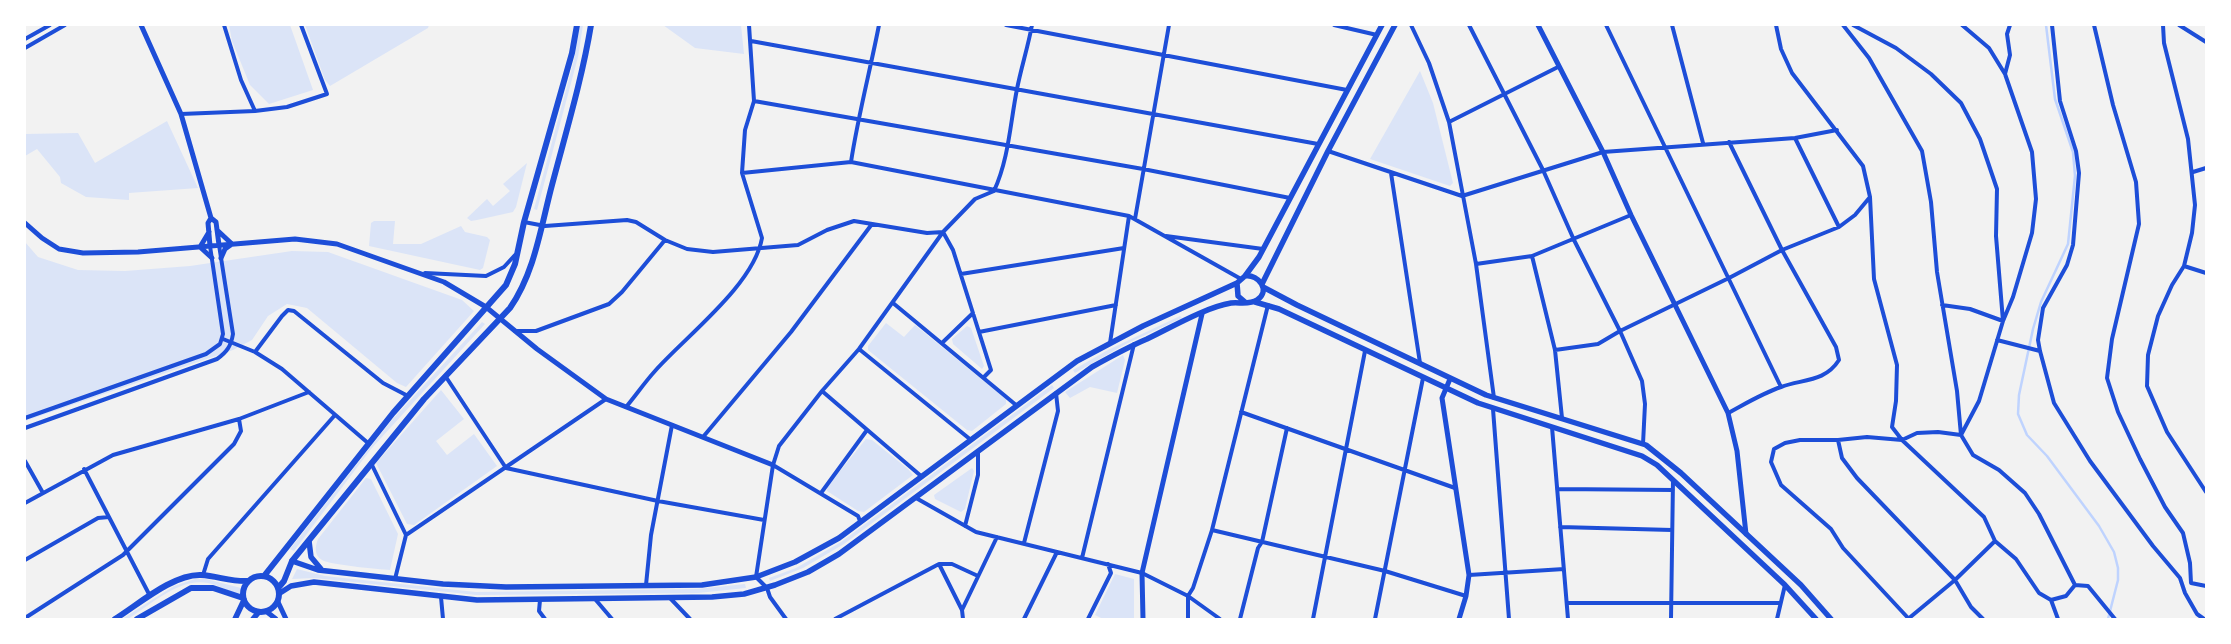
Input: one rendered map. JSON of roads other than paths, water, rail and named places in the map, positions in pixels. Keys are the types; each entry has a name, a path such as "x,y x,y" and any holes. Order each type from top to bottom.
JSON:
{"main road":[{"path":"264,576 280,558 368,443 506,285 518,252 524,222 561,96 577,25"},
{"path":"137,619 191,588 213,588 243,599 249,608 258,613 267,612 275,607 278,602 279,590 292,562 371,463 446,377 510,308 522,288 541,225 582,72 591,25"},
{"path":"1245,302 1238,296 1236,290 1241,279 1263,249 1382,25"},
{"path":"1254,302 1262,295 1262,285 1328,151 1395,25"},
{"path":"280,558 311,569 323,571 491,587 714,584 756,577 782,568 814,553 860,522 1077,361 1241,279 1255,277 1262,285 1450,379 1494,398 1643,444 1652,449 1801,585 1831,619"},
{"path":"279,590 314,582 477,600 540,600 732,596 767,588 791,580 822,565 978,453 1092,367 1134,344 1224,305 1254,302 1268,305 1298,317 1365,351 1493,409 1636,452 1657,465 1785,585 1816,619"},
{"path":"309,541 308,548 311,557 317,567 323,571"},
{"path":"115,619 176,581 194,575 203,575 234,582 248,582"},
{"path":"235,619 243,599 244,586 254,577 264,576 272,579 279,590"},
{"path":"253,619 258,613"}],"street":[{"path":"25,39 50,25"},
{"path":"25,48 65,25"},
{"path":"25,428 217,359 229,349 232,342 233,334 216,222 211,218 181,114 141,25"},
{"path":"224,25 242,80 255,111"},
{"path":"181,114 287,108 327,94 301,25"},
{"path":"626,407 655,371 735,290 760,249 762,238 742,173 745,130 754,101 751,41 748,25"},
{"path":"851,162 857,119 872,63 879,25"},
{"path":"1006,25 1032,27 1347,90"},
{"path":"1134,219 1169,25"},
{"path":"1334,25 1377,35"},
{"path":"1411,25 1429,63 1449,122 1476,264 1494,398"},
{"path":"1469,25 1506,94 1543,170 1574,240 1620,331 1642,381 1645,404 1643,444"},
{"path":"1538,25 1602,152 1631,216 1728,413 1737,451 1746,534"},
{"path":"1606,25 1782,387"},
{"path":"1672,25 1703,143"},
{"path":"1776,25 1781,48 1792,73 1863,166 1870,196 1874,279 1898,365 1892,427 1902,440 1984,517 1995,540 2016,558 2039,593 2052,600 2058,619"},
{"path":"1843,25 1869,58 1922,151 1931,202 1937,272 1957,391 1961,435 1973,455 1999,470 2025,492 2039,514 2075,585"},
{"path":"1853,25 1896,48 1931,74 1961,103 1980,139 1997,189 1996,236 2003,320"},
{"path":"1961,435 1979,401 2003,320 2013,297 2032,233 2036,199 2032,152 2005,74 1989,48 1962,25"},
{"path":"2005,74 2010,55 2007,34 2010,25"},
{"path":"2052,25 2060,101 2076,151 2079,173 2073,245 2067,265 2043,308 2038,351 2054,403 2090,460 2165,562 2180,578 2185,593 2197,614 2204,619"},
{"path":"2094,25 2113,105 2136,182 2139,224 2112,339 2107,378 2118,412 2140,459 2165,507 2183,533 2190,563 2191,583 2185,593"},
{"path":"2163,25 2164,43 2188,140 2193,172 2195,205 2192,233 2184,266 2172,285 2158,316 2148,355 2147,386 2167,432 2206,492"},
{"path":"2179,25 2206,42"},
{"path":"786,619 770,597 767,588 756,577 773,465 779,446 822,391 859,349 943,232 975,199 994,191 1002,174 1009,145 1017,90 1032,27"},
{"path":"751,41 1318,144"},
{"path":"1449,122 1558,67"},
{"path":"754,101 1143,169 1290,198"},
{"path":"1328,151 1462,196 1602,152 1703,143 1795,138 1837,130"},
{"path":"1795,138 1839,227"},
{"path":"1728,142 1782,250 1836,347 1839,360 1834,369 1817,379 1782,387 1728,413"},
{"path":"742,173 851,162 1129,216 1241,279"},
{"path":"2193,172 2206,168"},
{"path":"1391,173 1420,365"},
{"path":"1555,350 1598,344 1620,331 1730,278 1782,250 1839,227 1855,215 1870,196"},
{"path":"1110,343 1129,216"},
{"path":"1476,264 1532,256 1631,216"},
{"path":"25,418 206,354 216,348 223,339 210,246 208,223 211,218"},
{"path":"524,222 541,225 626,220 636,222 665,240 687,249 713,252 798,245 828,230 854,221 927,233 943,232"},
{"path":"25,223 42,238 59,249 83,254 138,252 295,239 337,244 419,273 444,282 486,307 537,349 606,399 773,465 858,516 860,522"},
{"path":"703,438 792,332 872,224"},
{"path":"217,230 232,244"},
{"path":"200,247 209,232"},
{"path":"943,232 953,250 991,370 984,377"},
{"path":"1163,236 1263,249"},
{"path":"515,331 536,330 609,304 622,292 665,240"},
{"path":"221,258 225,249 232,244"},
{"path":"200,247 212,258"},
{"path":"961,274 1124,248"},
{"path":"419,273 486,276 504,267 518,252"},
{"path":"1532,256 1555,350 1562,418"},
{"path":"2184,266 2206,273"},
{"path":"893,303 1016,405"},
{"path":"979,332 1116,305"},
{"path":"1188,619 1188,596 1193,588 1212,530 1268,305"},
{"path":"1942,305 1970,309 2003,320"},
{"path":"255,352 282,316 288,310 294,311 383,383 408,396"},
{"path":"942,343 973,313"},
{"path":"1143,619 1142,573 1202,314"},
{"path":"223,339 255,352 282,369 368,443"},
{"path":"1997,340 2038,351"},
{"path":"1082,558 1134,344"},
{"path":"859,349 970,440"},
{"path":"1313,619 1365,351"},
{"path":"446,377 506,468 658,501 764,520"},
{"path":"1375,619 1423,378"},
{"path":"1450,379 1442,398 1469,575 1466,596 1459,619"},
{"path":"822,391 921,476"},
{"path":"25,503 84,469 113,455 239,419 309,392"},
{"path":"1024,544 1058,411 1056,393"},
{"path":"406,535 606,399"},
{"path":"1493,409 1510,619"},
{"path":"1241,412 1456,488"},
{"path":"203,575 208,559 335,415"},
{"path":"25,618 127,552 234,444 241,431 239,419"},
{"path":"646,586 651,535 672,425"},
{"path":"1552,427 1568,619"},
{"path":"1240,619 1258,548 1262,542 1287,428"},
{"path":"821,494 867,430"},
{"path":"1961,435 1938,432 1917,433 1902,440 1867,437 1838,440 1800,440 1785,443 1774,449 1771,462 1782,485 1831,529 1843,548 1908,619 1955,580 1995,540"},
{"path":"1838,440 1842,458 1857,478 1955,580 1982,619"},
{"path":"965,526 978,475 978,453"},
{"path":"25,461 43,492"},
{"path":"371,463 406,535 395,579"},
{"path":"84,469 150,596"},
{"path":"1671,619 1673,480"},
{"path":"1557,489 1673,490"},
{"path":"916,498 976,532 1142,573 1188,596 1220,619"},
{"path":"25,560 98,518 109,517"},
{"path":"1560,527 1672,530"},
{"path":"1212,530 1385,571 1466,596"},
{"path":"962,610 997,537"},
{"path":"1024,619 1057,552"},
{"path":"835,619 939,564 952,564 978,576"},
{"path":"939,564 962,610 963,619"},
{"path":"1088,619 1111,573 1108,564"},
{"path":"1469,575 1564,569"},
{"path":"2191,583 2206,586"},
{"path":"1777,619 1785,585"},
{"path":"2052,600 2066,596 2075,585"},
{"path":"2075,585 2088,586 2115,618"},
{"path":"441,597 443,619"},
{"path":"670,598 690,619"},
{"path":"595,599 612,619"},
{"path":"540,600 539,611 545,619"},
{"path":"278,602 286,619"},
{"path":"1567,603 1780,603"},
{"path":"267,612 276,619"}],"waterway":[{"path":"2046,25 2055,99 2073,152 2075,176 2068,244 2041,302 2033,329 2019,395 2018,414 2027,435 2047,456 2099,526 2114,552 2118,568 2118,580 2108,619"}]}
